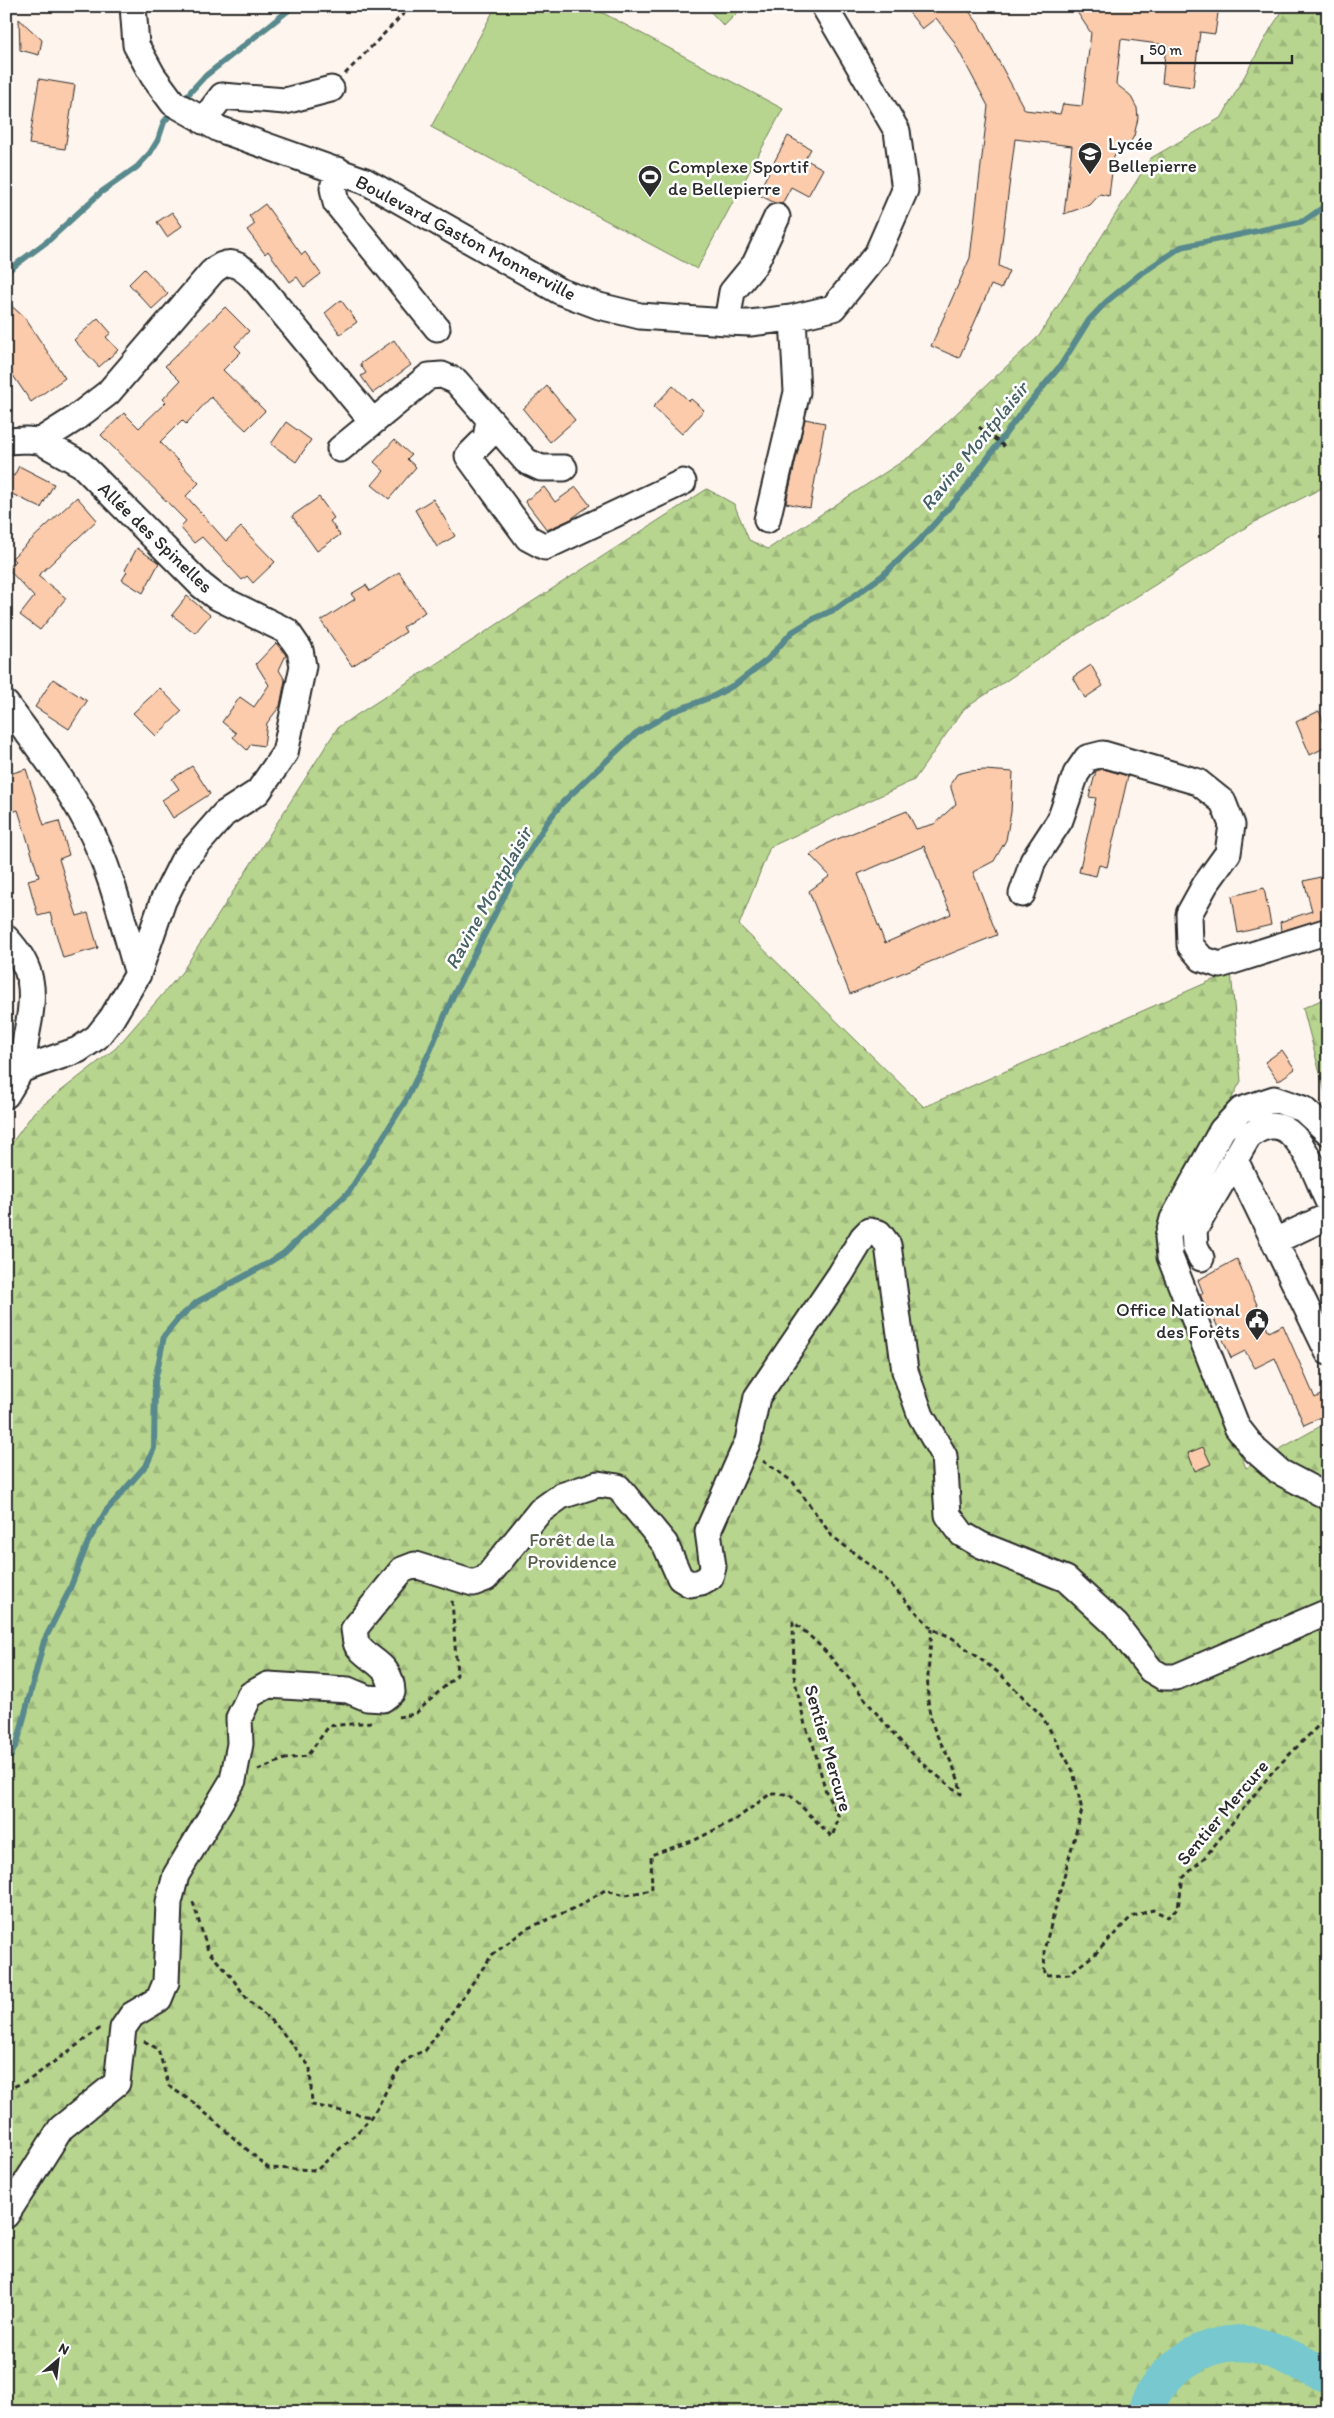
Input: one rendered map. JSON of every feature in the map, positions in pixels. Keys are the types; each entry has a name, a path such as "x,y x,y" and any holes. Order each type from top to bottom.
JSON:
{"street":[{"name":"Boulevard Gaston Monnerville","path":"133,6 136,45 153,76 173,103 197,118 219,129 338,170 391,195 567,294 599,306 640,316 750,323 793,318 833,308 878,254 905,190 897,131 824,6"},
{"path":"197,118 222,96 285,101 331,89"},
{"path":"338,170 333,188 336,203 437,328"},
{"path":"727,322 732,292 756,264 777,217"},
{"path":"40,441 73,420 108,393 212,272 220,264 230,263 242,268 254,277 372,421"},
{"path":"767,520 797,392 793,318"},
{"path":"340,449 429,376 442,375 456,381 526,461 541,468 564,468"},
{"path":"489,420 486,438 468,456 528,538 544,546 682,482"},
{"name":"Allée des Spinelles","path":"6,441 40,441 56,448 82,464 200,585 215,596 287,631 300,650 303,666 285,753 258,792 224,814 183,861 163,901 138,974 112,1018 97,1037 78,1050 20,1070"},
{"path":"6,704 65,788 88,825 107,871 138,974"},
{"path":"1022,894 1033,861 1060,820 1076,774 1086,758 1103,754 1198,782 1223,802 1232,825 1228,853 1205,885 1189,914 1190,945 1202,959 1220,965 1328,931"},
{"path":"6,938 22,957 29,974 33,992 32,1010 20,1070 6,1095"},
{"path":"1328,1132 1303,1109 1274,1099 1241,1110 1222,1130 1173,1219 1168,1236 1170,1256 1237,1427 1255,1450 1280,1472 1328,1497"},
{"path":"1201,1258 1195,1246 1194,1230 1248,1138 1258,1129 1273,1126 1286,1129 1298,1139 1328,1201"},
{"path":"1235,1160 1275,1241 1318,1305 1328,1352"},
{"path":"1275,1241 1328,1216"},
{"path":"6,2215 61,2128 117,2083 123,2028 132,2015 159,1999 166,1982 169,1902 176,1875 233,1780 240,1744 239,1718 250,1695 268,1685 348,1690 367,1698 383,1699 392,1692 392,1683 379,1663 357,1644 354,1629 402,1570 415,1564 473,1583 486,1578 540,1511 561,1496 598,1484 618,1488 665,1544 680,1578 690,1584 701,1582 710,1577 713,1567 708,1531 748,1440 757,1397 840,1275 863,1237 869,1232 879,1233 888,1245 905,1371 921,1416 944,1456 948,1514 962,1534 1026,1564 1066,1579 1116,1626 1151,1670 1164,1677 1176,1677 1328,1612"}],"path":[{"path":"331,89 411,6"},
{"path":"979,427 1005,447"},
{"path":"748,1440 764,1463 793,1482 832,1536 881,1574 932,1629"},
{"name":"Sentier Mercure","path":"123,2028 158,2049 168,2086 194,2103 268,2168 317,2170 371,2117 391,2079 414,2053 425,2051 492,1955 526,1929 578,1907 605,1890 626,1895 652,1890 652,1855 703,1836 736,1819 770,1794 789,1794 832,1837 839,1817 826,1792 794,1676 793,1622 808,1633 827,1654 906,1747 961,1794 960,1778 931,1719 928,1684 932,1629 952,1637 999,1673 1042,1716 1073,1772 1082,1810 1044,1950 1045,1975 1069,1974 1095,1954 1131,1917 1153,1910 1168,1917 1178,1907 1183,1878 1206,1856 1273,1771 1328,1716"},
{"path":"176,1875 189,1886 208,1951 230,1974 248,2000 279,2028 310,2067 312,2106 371,2117"},
{"path":"6,2090 29,2080 102,2027 123,2028"}],"green space":[{"name":"Complexe Sportif de Bellepierre","path":"496,6 590,6 783,109 697,269 431,127"},
{"path":"705,6 744,6 724,26"},
{"name":"Forêt de la Providence","path":"1286,6 1328,6 1328,485 1253,523 1055,648 964,709 914,780 770,847 739,925 924,1107 1231,972 1241,1081 1156,1238 1246,1468 1328,1422 1328,2412 6,2412 6,1151 34,1112 116,1048 182,972 338,727 707,489 734,504 749,540 768,549 912,455 1039,336 1151,158 1222,117 1271,28"},
{"path":"1328,997 1328,1104 1303,1008"}],"building":[{"name":"Lycée Bellepierre","path":"904,6 965,6 978,23 1025,110 1060,114 1063,104 1082,106 1091,33 1073,6 1219,6 1215,34 1200,32 1193,87 1162,83 1166,45 1121,39 1116,84 1130,95 1137,108 1138,118 1134,136 1130,143 1114,156 1109,196 1100,194 1090,205 1064,214 1072,146 1015,139 999,266 1009,271 1001,289 991,285 959,358 931,346 970,258 988,106 953,40 936,18 922,29"},
{"path":"19,19 42,40 39,55 20,50"},
{"path":"39,79 75,85 65,149 29,144"},
{"path":"788,136 811,149 805,159 823,169 808,196 791,187 782,204 775,203 757,194"},
{"path":"265,204 302,255 305,252 321,274 304,287 297,277 290,282 268,251 265,254 247,230 255,224 249,216"},
{"path":"172,212 182,226 167,237 157,222"},
{"path":"144,269 168,294 152,309 129,284"},
{"path":"341,300 357,322 340,334 325,313"},
{"path":"6,301 25,318 65,378 31,402 6,365"},
{"path":"225,307 249,331 235,346 241,352 223,370 265,411 246,430 211,397 186,424 182,420 160,442 199,483 186,496 226,541 241,527 275,562 253,583 247,576 242,580 202,537 194,543 180,527 186,521 101,435 124,413 139,428 166,402 163,399 180,381 165,366"},
{"path":"98,318 111,333 106,337 118,350 99,367 74,340"},
{"path":"394,340 411,365 373,393 361,376 366,373 360,364"},
{"path":"547,386 575,420 550,442 523,409"},
{"path":"673,386 689,401 691,399 704,410 682,434 653,407"},
{"path":"805,419 825,423 810,508 786,503"},
{"path":"286,422 311,440 296,462 271,444"},
{"path":"394,440 411,455 407,459 416,467 389,499 372,485 384,471 374,462"},
{"path":"19,466 54,484 41,508 6,491 6,472 14,476"},
{"path":"544,487 555,502 576,487 590,505 571,519 547,530 525,501"},
{"path":"77,497 97,520 38,576 66,598 40,630 20,615 34,597 7,568 15,561 12,558"},
{"path":"319,497 334,518 330,521 340,535 317,551 292,516"},
{"path":"433,499 455,536 437,547 415,510"},
{"path":"137,548 159,563 143,593 122,580 127,572 125,570"},
{"path":"399,572 425,612 403,627 406,632 352,666 321,621 355,599 351,594 366,585 370,591"},
{"path":"187,596 210,615 195,633 172,615"},
{"path":"276,643 286,655 279,670 285,680 280,706 267,723 264,746 251,744 247,750 233,737 236,733 222,722 240,697 254,707 269,685 256,664"},
{"path":"1091,665 1103,686 1085,698 1073,677"},
{"path":"53,679 87,701 69,729 35,707"},
{"path":"160,688 182,711 156,736 133,713"},
{"path":"1319,711 1328,732 1328,746 1310,755 1296,722"},
{"path":"192,766 210,794 173,818 162,800 179,789 172,779"},
{"path":"26,769 44,825 59,821 69,855 59,859 77,916 88,913 98,948 63,958 50,913 38,916 28,880 39,877 18,810 6,814 6,775"},
{"path":"1103,769 1128,776 1107,867 1099,865 1096,876 1079,872 1096,798 1089,797 1096,771"},
{"path":"969,771 1013,772 1011,812 1006,840 994,861 973,872 997,935 850,994 809,891 830,876 810,855 830,842 907,811 916,829 934,824 956,804 951,783 957,774","holes":["924,846 951,914 885,943 858,874"]},
{"path":"1328,875 1328,917 1281,931 1280,922 1312,911 1304,881"},
{"path":"1264,888 1271,925 1238,933 1232,896"},
{"path":"1282,1050 1295,1069 1278,1081 1265,1062"},
{"name":"Office National des Forêts","path":"1237,1259 1269,1332 1283,1325 1315,1398 1328,1391 1328,1414 1304,1425 1275,1358 1255,1368 1245,1351 1231,1358 1209,1307 1206,1309 1200,1294 1203,1293 1198,1280"},
{"path":"1203,1447 1211,1464 1195,1471 1188,1453"}],"waterway":[{"path":"182,101 204,77 294,6"},
{"path":"6,275 10,269 49,240 100,193 137,167 150,153 158,140 164,122 174,110"},
{"name":"Ravine Montplaisir","path":"6,1766 18,1740 44,1641 69,1591 88,1542 106,1511 147,1464 154,1448 155,1381 164,1336 178,1319 197,1302 284,1253 349,1192 406,1100 430,1051 453,996 518,869 548,821 562,803 636,733 672,712 714,696 736,684 768,659 792,632 815,618 836,609 882,576 918,542 963,492 1014,422 1061,365 1089,320 1106,302 1139,275 1181,247 1304,221 1328,204"},
{"path":"1145,2412 1151,2397 1172,2370 1186,2360 1216,2346 1233,2343 1258,2346 1328,2375"}],"place":[{"name":"Lycée Bellepierre","path":"1090,175"},
{"name":"Complexe Sportif de Bellepierre","path":"650,198"},
{"name":"Office National des Forêts","path":"1257,1341"}]}
